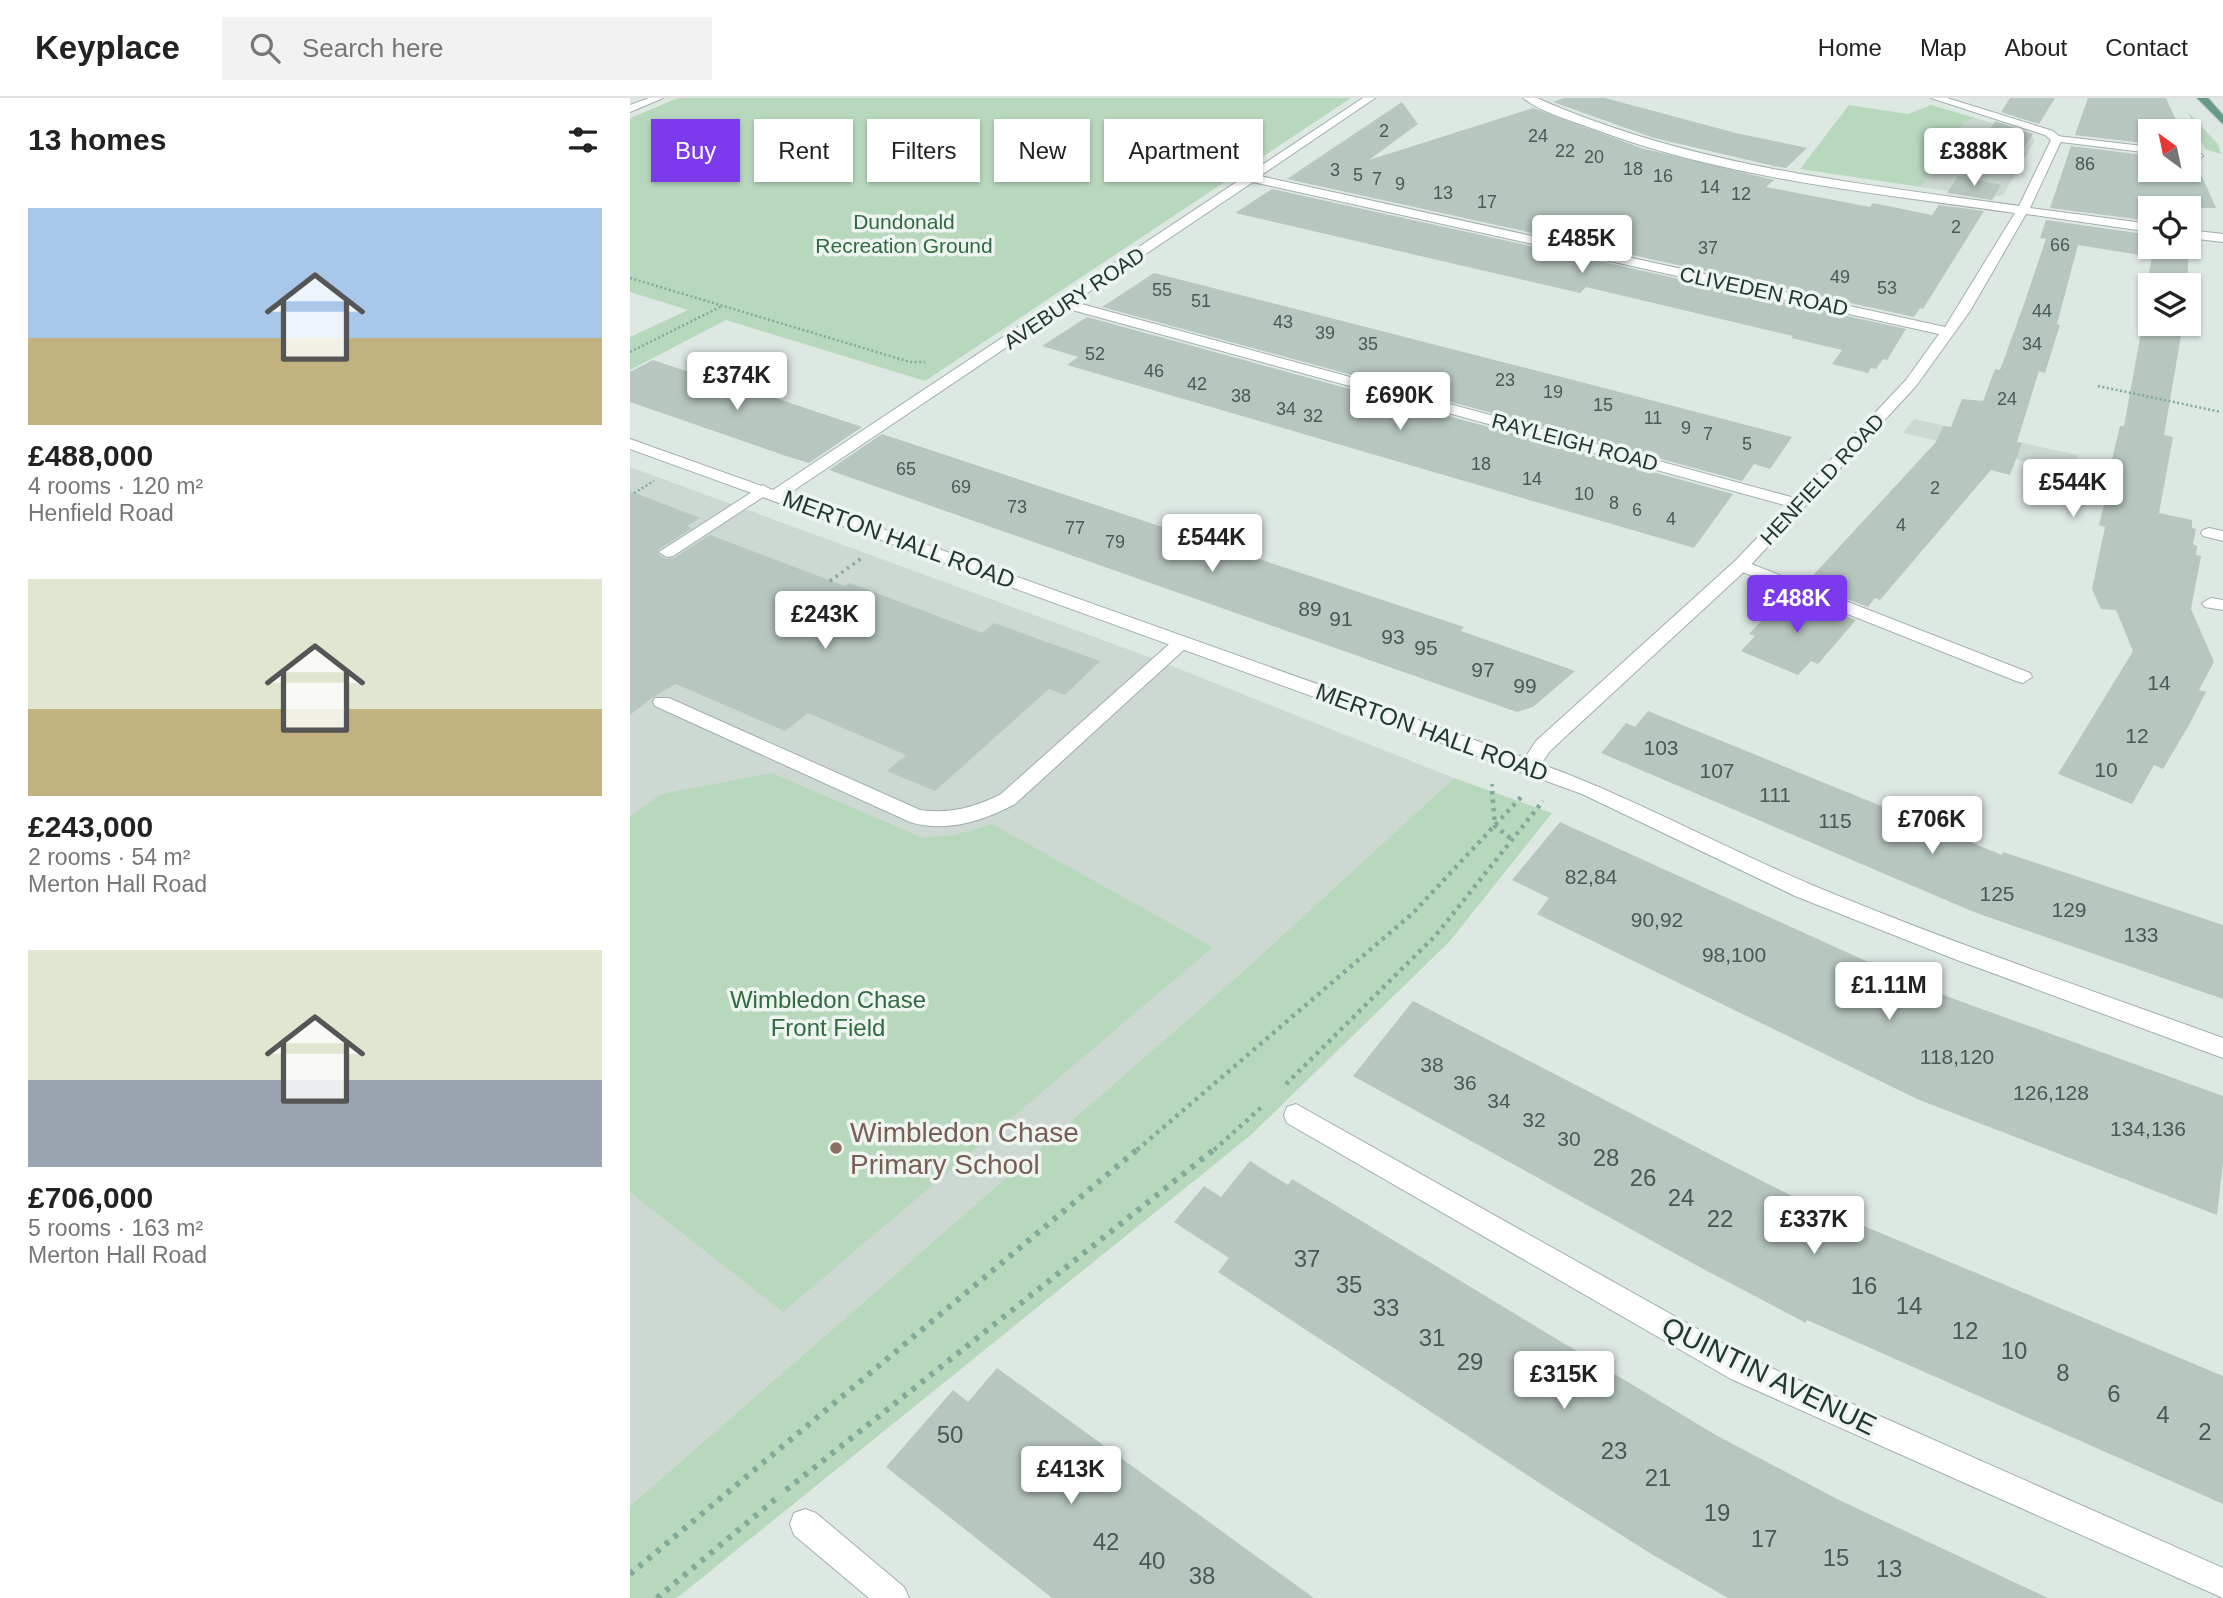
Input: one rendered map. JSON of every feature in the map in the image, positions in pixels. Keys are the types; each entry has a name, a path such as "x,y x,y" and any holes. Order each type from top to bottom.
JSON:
{"main road":[{"path":"2202,98 2223,121"}],"street":[{"path":"630,109 657,98"},
{"name":"AVEBURY ROAD","path":"1263,171 1370,98"},
{"path":"1528,98 1588,125 1709,162 1787,177 2138,226"},
{"path":"1936,98 2049,133 2057,141 2138,149"},
{"name":"HENFIELD ROAD","path":"1529,767 1543,746 1741,565 1911,383 1949,332 2022,211 2057,141"},
{"name":"CLIVEDEN ROAD","path":"1263,180 1949,332"},
{"name":"AVEBURY ROAD","path":"667,552 769,493 1066,304 1246,182"},
{"path":"2201,235 2223,238"},
{"name":"RAYLEIGH ROAD","path":"1066,304 1800,504"},
{"name":"MERTON HALL ROAD","path":"630,444 1562,779 1803,890 1977,959 2223,1048"},
{"path":"1741,565 2024,677"},
{"path":"662,702 916,817 937,821 960,820 983,813 1008,799 1182,642"},
{"name":"QUINTIN AVENUE","path":"1296,1115 1741,1369 2223,1584"},
{"path":"805,1524 893,1598"}],"path":[{"path":"630,278 910,362 932,359"},
{"path":"630,352 722,306"},
{"path":"2098,386 2221,412"},
{"path":"1491,753 1495,826 1510,838"},
{"path":"630,1574 1279,1030 1413,913 1528,790 1529,767"},
{"path":"1279,1091 1436,934 1510,838 1562,779"},
{"path":"657,1598 777,1498 1208,1155 1269,1101"}],"shaded area":[{"path":"1975,118 2028,133 2035,140 2003,195 1992,197 1921,187 1964,121"},
{"path":"1914,419 2078,455 2072,472 1903,433"},
{"name":"Wimbledon Chase Primary School","path":"630,467 1149,657 1454,778 1249,966 630,1506"}],"green space":[{"name":"Dundonald Recreation Ground","path":"678,98 1351,98 1263,156 1263,119 1104,119 1104,182 1225,182 925,381 726,320 630,370 630,337 688,310 630,292 630,118"},
{"path":"1849,105 1908,114 1931,105 1975,118 1964,122 1921,187 1800,169"},
{"path":"2202,127 2218,144 2221,154 2205,149"},
{"name":"Wimbledon Chase Front Field","path":"772,773 923,838 954,835 992,824 1213,947 783,1312 630,1192 630,817 661,794"},
{"path":"1454,778 1552,813 1450,941 1251,1135 677,1598 630,1598 630,1506 1249,966"}],"building":[{"path":"1564,98 1605,98 1736,133 1807,148 1786,168 1774,166 1654,138 1553,102"},
{"path":"2010,98 2055,98 2039,124 2001,112"},
{"path":"2088,98 2166,98 2176,119 2138,119 2138,142 2075,135"},
{"path":"1402,102 1418,124 1369,160 1533,108 1641,148 1774,180 1766,187 1870,207 1873,203 1932,215 1939,205 1984,211 1923,309 1920,308 1914,317 1287,179"},
{"path":"1995,121 2033,134 2009,172 1972,156"},
{"path":"2071,146 2138,154 2138,182 2202,182 2202,176 2216,208 2201,208 2201,196 2138,196 2138,219 2050,208"},
{"path":"1958,176 2001,185 1992,200 1947,193"},
{"path":"1272,189 1906,329 1887,360 1883,359 1876,369 1871,368 1868,373 1832,364 1842,350 1791,338 1793,336 1586,287 1580,293 1235,213"},
{"path":"2046,220 2138,233 2138,255 2078,245 2057,324 2060,325 2045,373 2039,371 2017,442 2022,443 2010,475 1991,470 1880,600 1875,598 1868,607 1806,583 1936,442 1943,426 1951,427 1962,399 1983,401 1995,369 2000,370 2024,304 2046,239 2040,238"},
{"path":"2152,259 2188,259 2188,273 2149,273"},
{"path":"1154,273 1792,437 1770,469 1754,464 1742,481 1102,307"},
{"path":"1087,317 1733,494 1694,548 1067,365 1078,357 1042,346"},
{"path":"2140,336 2181,336 2164,435 2173,437 2159,513 2192,520 2192,528 2196,529 2193,544 2197,546 2196,555 2201,556 2191,609 2214,662 2199,690 2206,692 2189,725 2163,769 2154,765 2132,804 2058,774 2133,651 2116,610 2101,609 2092,589 2105,527 2099,525 2110,481 2107,480 2120,426 2124,426"},
{"path":"653,360 698,375 701,373 862,427 809,463 789,457 630,402 630,372"},
{"path":"882,434 1464,627 1461,631 1575,671 1533,707 1517,712 829,470"},
{"path":"630,491 700,518 687,526 692,528 658,550 658,554 666,559 674,558 710,535 845,586 850,583 982,633 994,623 1100,661 1065,695 1049,689 935,791 887,771 906,755 808,713 785,731 676,684 630,715"},
{"path":"1794,595 1856,620 1818,664 1811,661 1798,675 1741,651 1755,636 1749,634 1777,605 1782,608"},
{"path":"1648,711 2002,855 2003,852 2223,925 2223,999 1974,912 1601,753 1626,723 1635,727"},
{"path":"1560,822 1932,991 2223,1096 2223,1163 2217,1215 1917,1099 1537,914 1549,898 1512,880"},
{"path":"1413,1001 1858,1228 1859,1224 2223,1376 2223,1504 1807,1320 1806,1323 1353,1076"},
{"path":"1250,1161 1288,1185 1292,1179 1714,1434 1837,1499 2048,1598 1728,1598 1653,1555 1550,1490 1218,1272 1229,1258 1174,1222 1204,1186 1221,1197"},
{"path":"997,1368 1314,1598 1052,1598 886,1467 953,1390 968,1402"}],"place":[{"name":"Wimbledon Chase Primary School","path":"836,1148"}]}
